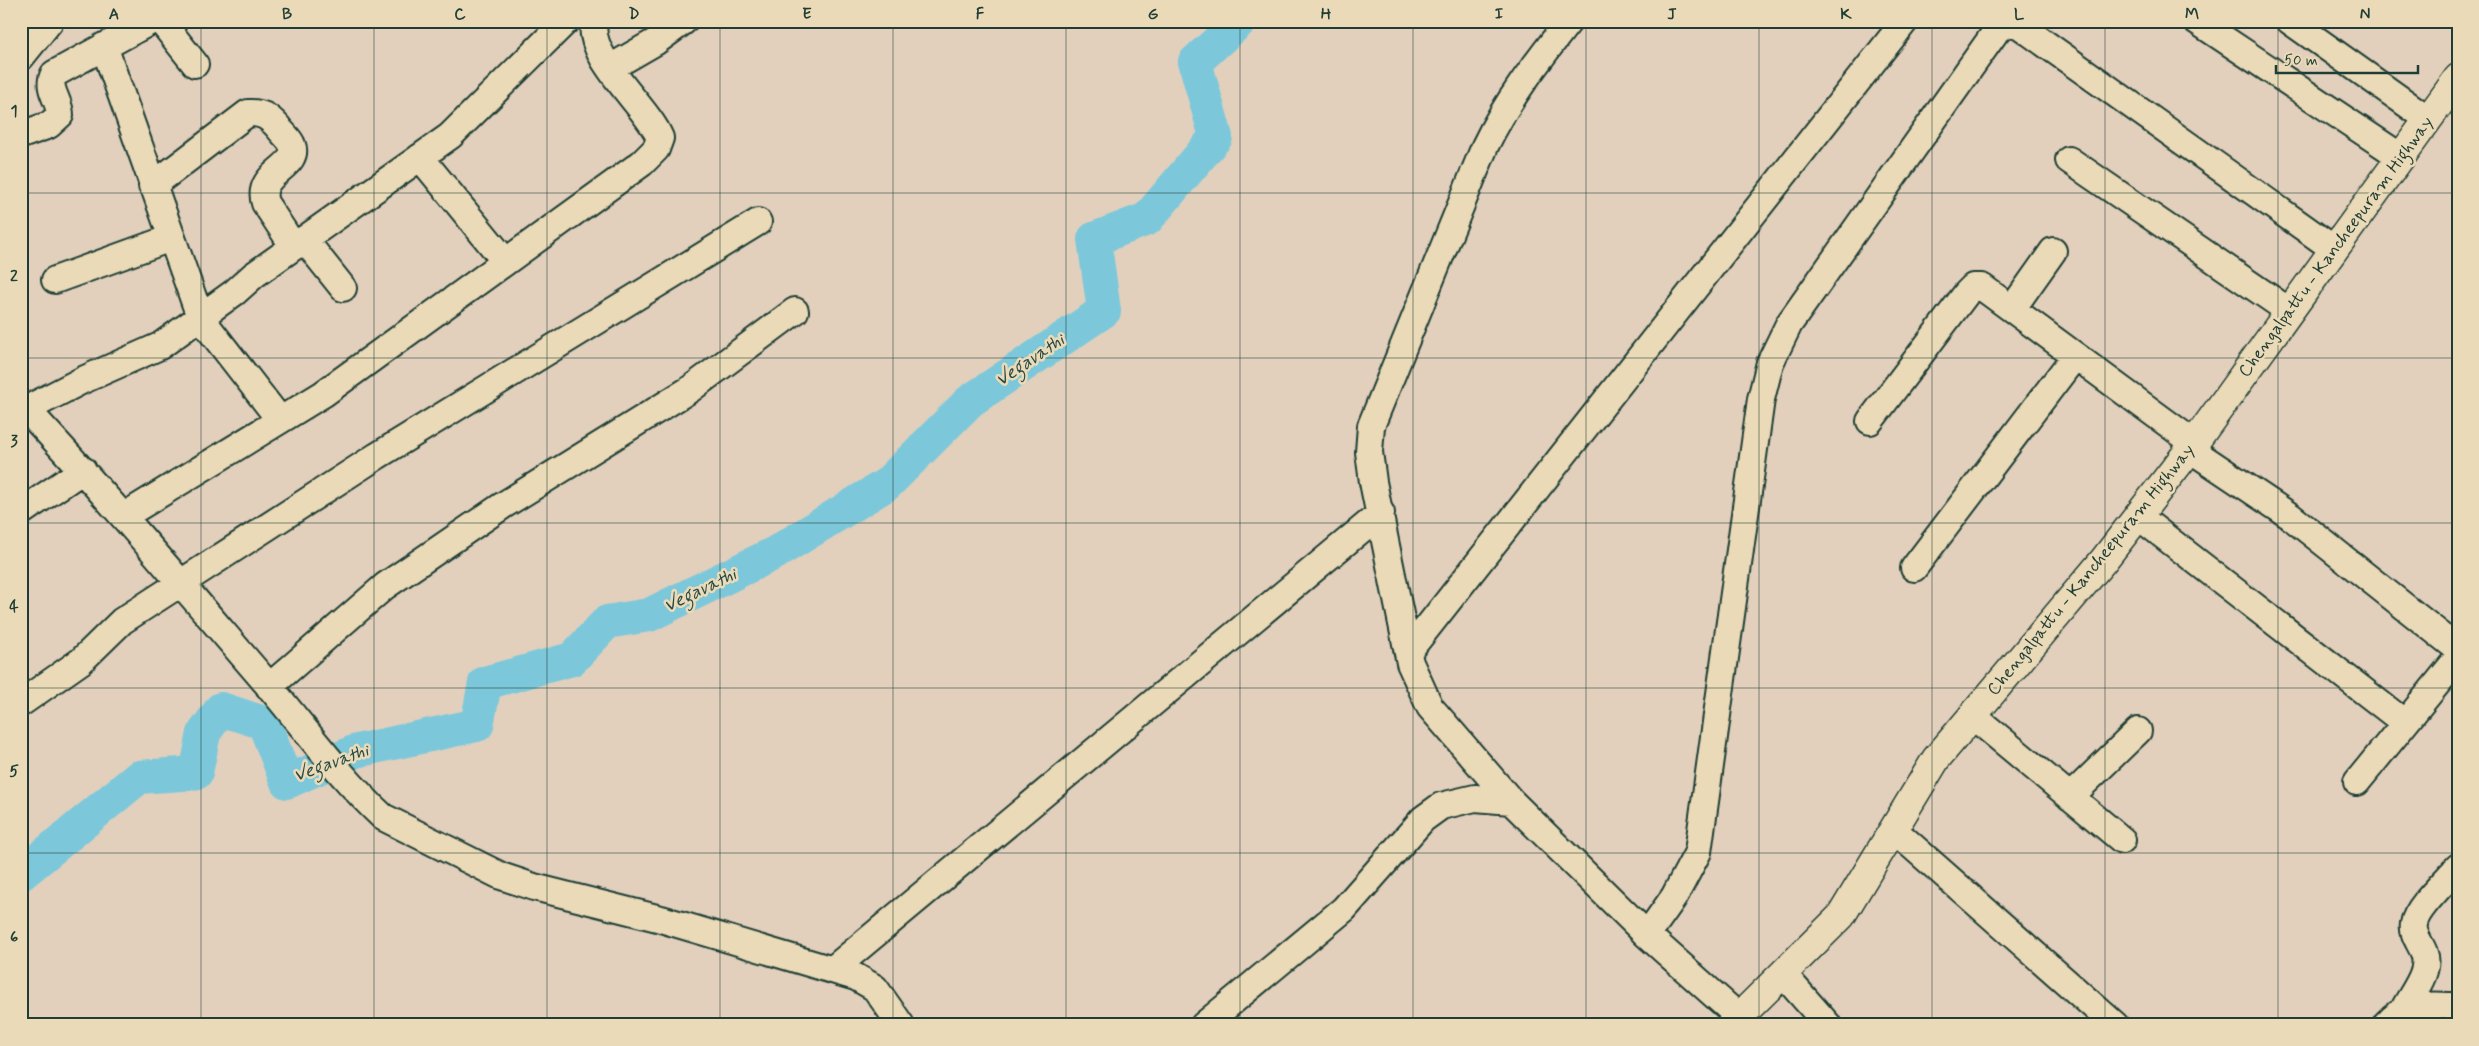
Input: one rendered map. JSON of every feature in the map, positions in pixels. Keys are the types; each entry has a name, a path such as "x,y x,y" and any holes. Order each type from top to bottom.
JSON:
{"highway":[{"name":"Chengalpattu - Kancheepuram Highway","path":"1735,1021 1841,916 1936,760 2103,561 2192,446 2458,78"}],"street":[{"path":"21,58 50,21"},
{"path":"21,135 49,125 60,116 60,106 51,87 54,74 151,21"},
{"path":"161,21 195,64"},
{"path":"566,21 450,136 299,243 160,346 83,380 24,411 83,470 124,516 316,743 360,794 383,817 501,876 534,887 661,919 856,977 875,988 901,1025"},
{"path":"124,516 323,394 642,163 656,149 660,138 656,128 615,77 592,30 594,21"},
{"path":"610,68 655,42 684,21"},
{"path":"1569,21 1522,83 1498,120 1485,146 1371,426 1369,452 1408,652 1416,678 1430,707 1511,801 1735,1021"},
{"path":"1408,652 1904,21"},
{"path":"2197,21 2401,157"},
{"path":"2290,21 2428,119"},
{"path":"1647,934 1674,897 1698,852 1761,399 1770,363 1789,324 1997,30 2008,22 2027,31 2334,249"},
{"path":"104,46 152,186 200,317 280,420"},
{"path":"152,186 248,114 264,115 272,120 292,144 294,150 292,160 270,178 264,187 262,195 265,203 299,243 343,288"},
{"path":"420,157 506,261"},
{"path":"2069,160 2289,311"},
{"path":"21,703 81,661 122,621 386,451 758,222"},
{"path":"55,280 171,238"},
{"path":"2012,309 2053,251"},
{"path":"1870,422 1973,287 1982,287 2192,446 2290,516 2458,649"},
{"path":"269,687 385,586 502,506 689,390 795,311"},
{"path":"1914,568 2075,356"},
{"path":"21,512 83,470"},
{"path":"832,970 1381,513"},
{"path":"2138,516 2405,723"},
{"path":"2358,782 2458,658"},
{"path":"1973,716 2122,840"},
{"path":"2070,797 2138,731"},
{"path":"1204,1025 1344,909 1423,819 1441,806 1475,798 1511,801"},
{"path":"1894,830 2115,1025"},
{"path":"2395,1017 2426,966 2425,954 2416,937 2414,925 2419,912 2458,866"},
{"path":"1782,974 1828,1025"},
{"path":"2395,1017 2416,1006 2458,1006"},
{"path":"882,1025 888,1022 894,1025"}],"waterway":[{"name":"Vegavathi","path":"21,874 139,777 196,773 204,733 221,709 264,723 287,782 356,751 477,725 485,683 572,659 607,622 649,615 775,553 887,484 970,401 1104,311 1094,239 1147,219 1216,137 1195,62 1240,21"}]}
